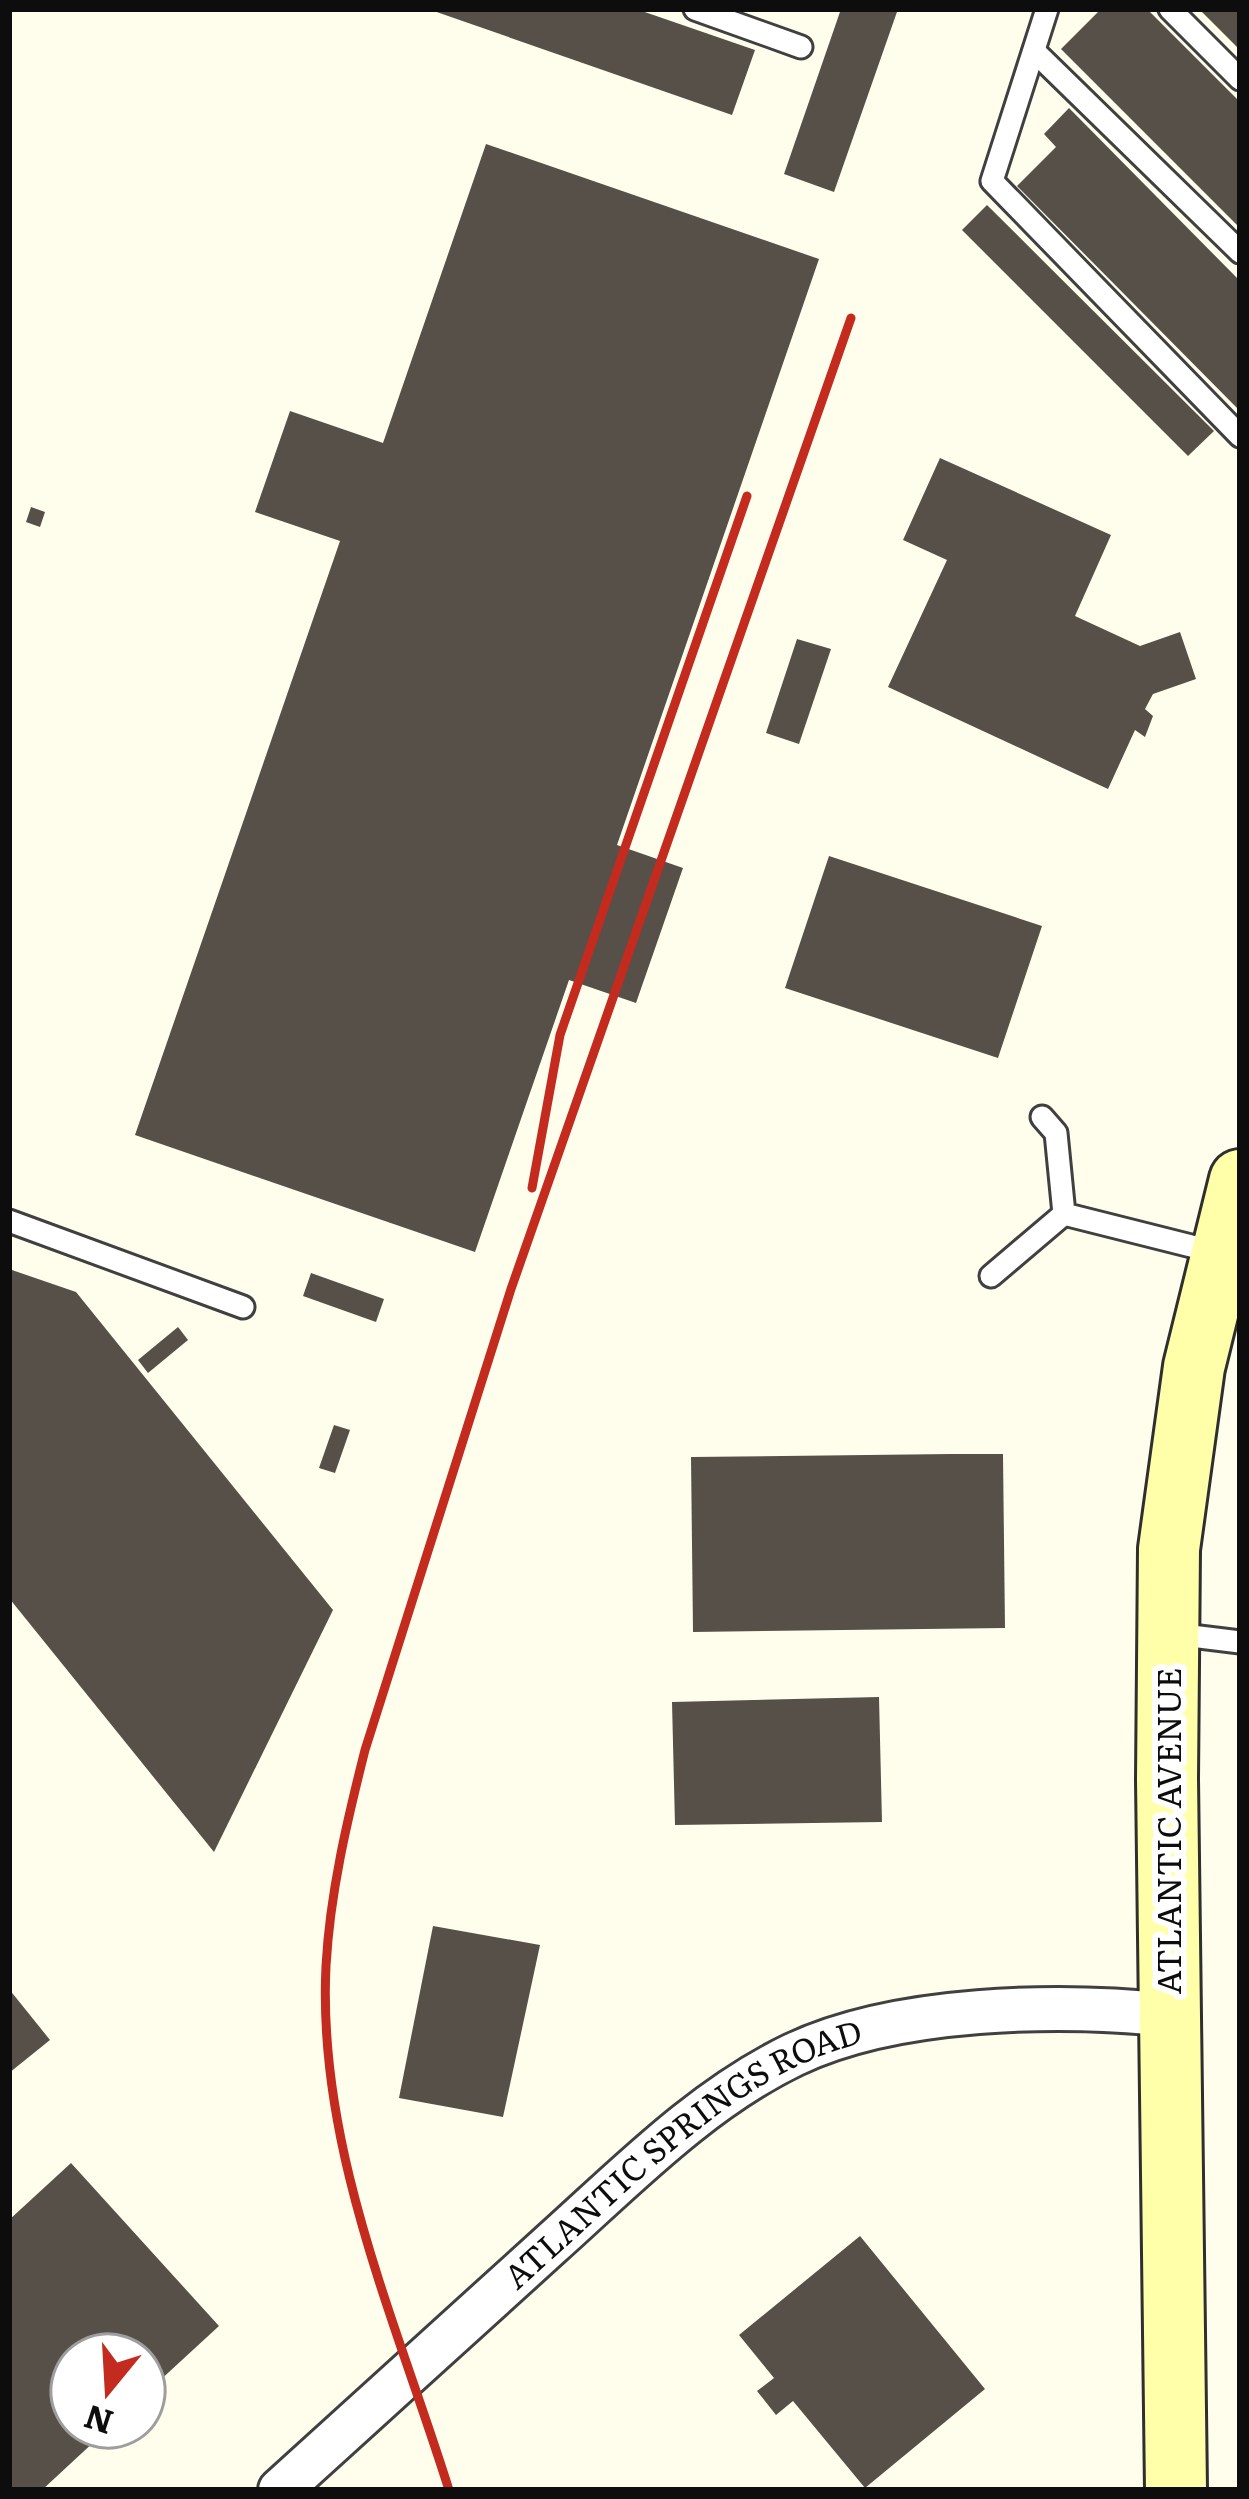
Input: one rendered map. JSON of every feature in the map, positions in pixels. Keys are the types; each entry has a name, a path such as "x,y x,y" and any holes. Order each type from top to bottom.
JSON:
{"main road":[{"name":"ATLANTIC AVENUE","path":"1175,2490 1169,1549 1194,1367 1240,1180"}],"street":[{"name":"ATLANTIC SPRINGS ROAD","path":"280,2490 662,2144 734,2089 795,2054 855,2033 941,2017 1083,2007 1170,2015"}],"lane":[{"path":"695,9 801,46"},
{"path":"1047,9 992,181 1240,436"},
{"path":"1170,9 1240,80"},
{"path":"1034,51 1240,252"},
{"path":"1042,1118 1056,1133 1064,1214"},
{"path":"1064,1214 1220,1253"},
{"path":"991,1276 1064,1214"},
{"path":"9,1221 243,1307"},
{"path":"1168,1633 1240,1642"}],"building":[{"path":"428,9 636,9 755,50 732,115"},
{"path":"841,9 898,9 834,192 784,174"},
{"path":"1101,9 1147,9 1240,102 1240,228 1061,49"},
{"path":"1199,9 1240,9 1240,50"},
{"path":"1069,108 1240,281 1240,411 1017,186 1056,147 1044,134"},
{"path":"486,144 819,259 617,845 683,868 636,1003 569,980 475,1252 135,1135 340,541 255,512 290,411 383,443"},
{"path":"987,205 1214,431 1188,456 962,230"},
{"path":"940,458 1111,535 1075,616 1140,646 1180,632 1196,679 1153,694 1145,709 1153,716 1145,737 1135,730 1108,789 888,687 947,560 903,540"},
{"path":"31,507 45,512 40,527 26,522"},
{"path":"797,639 831,649 799,744 766,733"},
{"path":"829,856 1042,926 998,1058 785,988"},
{"path":"9,1269 76,1292 333,1610 214,1852 9,1598"},
{"path":"311,1273 384,1299 376,1322 303,1296"},
{"path":"178,1327 188,1340 148,1373 138,1360"},
{"path":"334,1425 350,1430 335,1473 319,1468"},
{"path":"1003,1454 1005,1628 693,1632 691,1457"},
{"path":"879,1697 882,1822 675,1825 672,1702"},
{"path":"433,1926 540,1945 503,2117 399,2098"},
{"path":"9,1989 50,2040 9,2073"},
{"path":"71,2163 219,2326 168,2373 168,2331 48,2331 48,2451 84,2451 42,2490 9,2490 9,2220"},
{"path":"860,2236 985,2389 865,2488 793,2401 776,2415 757,2391 774,2378 739,2335"}],"railway":[{"path":"449,2490 364,2232 334,2100 326,1966 340,1857 365,1750 511,1289 851,318"},
{"path":"532,1188 560,1035 747,496"}]}
